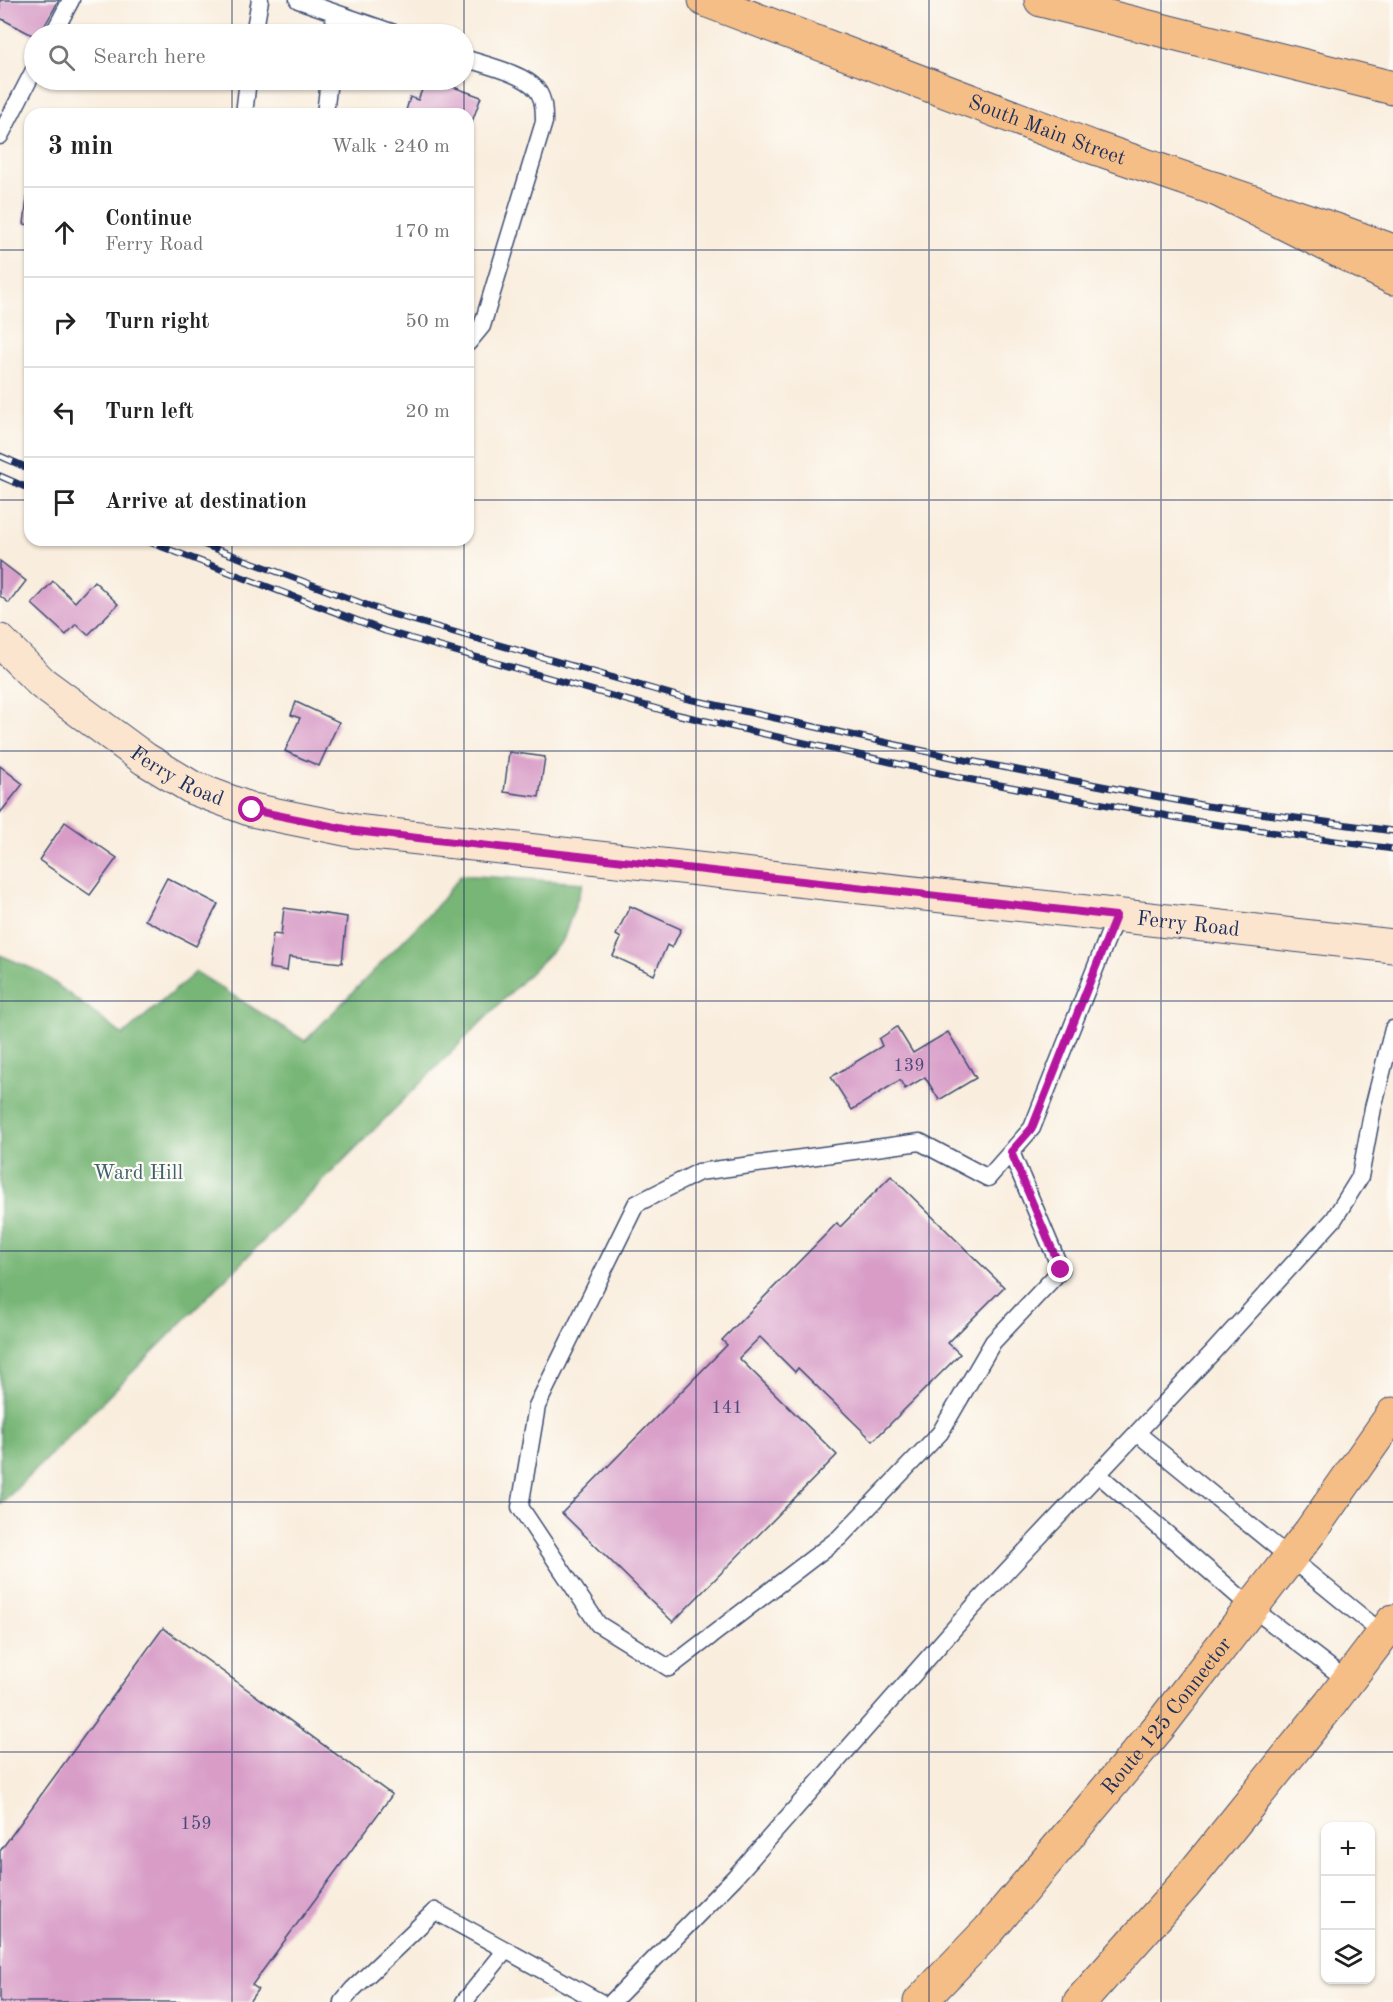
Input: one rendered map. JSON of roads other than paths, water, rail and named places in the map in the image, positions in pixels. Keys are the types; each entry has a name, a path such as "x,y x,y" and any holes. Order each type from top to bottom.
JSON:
{"main road":[{"name":"South Main Street","path":"705,0 1081,142 1393,251"},
{"path":"1041,0 1393,88"},
{"path":"1216,189 1393,278"},
{"name":"Route 125 Connector","path":"921,2002 989,1930 1160,1727 1290,1559 1393,1414"},
{"path":"1080,2002 1185,1884 1348,1681 1388,1627"}],"street":[{"name":"Ferry Road","path":"0,641 42,683 144,759 192,788 252,810 355,831 1393,946"}],"lane":[{"path":"58,24 71,0"},
{"path":"256,24 260,0"},
{"path":"298,0 367,24"},
{"path":"334,24 335,13"},
{"path":"474,61 525,79 537,89 543,105 544,122 482,326 474,336"},
{"path":"0,136 24,89"},
{"path":"245,108 247,90"},
{"path":"326,108 328,90"},
{"path":"1011,1152 1061,1270 993,1342 940,1433 839,1538 669,1668 598,1624 520,1507 537,1406 636,1204 699,1172 920,1142 988,1178 1032,1128 1116,916"},
{"path":"612,2002 735,1878 973,1607 1334,1219 1360,1177 1373,1108 1393,1029"},
{"path":"1137,1433 1290,1559 1388,1627"},
{"path":"1098,1474 1252,1608 1348,1681"},
{"path":"342,2002 435,1911 600,2002"},
{"path":"464,2002 506,1950"}],"railway":[{"path":"0,456 24,466"},
{"path":"0,476 24,486"},
{"path":"160,546 385,631 675,714 962,778 1206,823 1393,849"},
{"path":"208,546 388,613 684,698 965,760 1207,806 1393,831"}],"park label":[{"name":"Ward Hill","path":"138,1172"}]}
